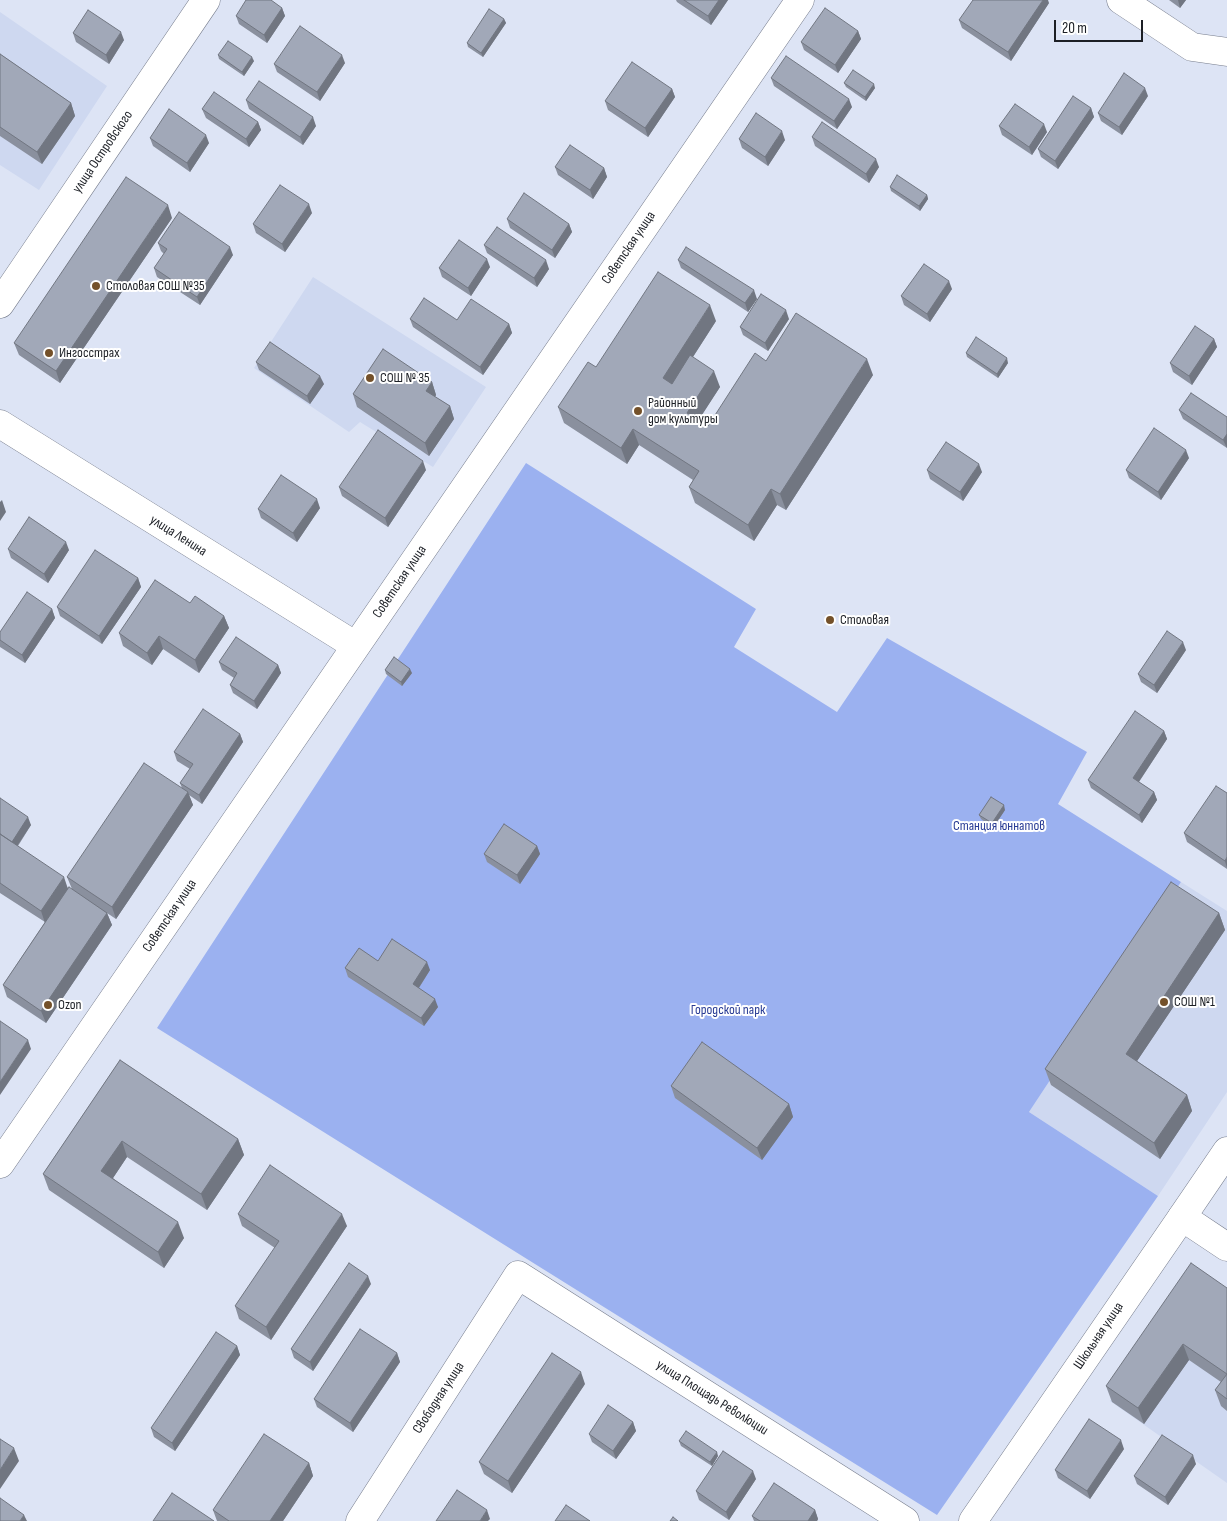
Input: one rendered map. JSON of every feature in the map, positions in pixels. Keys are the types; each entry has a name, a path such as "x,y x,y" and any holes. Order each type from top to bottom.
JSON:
{"street":[{"name":"улица Островского","path":"0,304 206,0"},
{"name":"Советская улица","path":"0,1164 800,0"},
{"path":"1121,0 1192,47 1227,52"},
{"name":"улица Ленина","path":"0,424 356,646"},
{"name":"Школьная улица","path":"973,1521 1227,1151"},
{"path":"1182,1217 1227,1247"},
{"name":"Свободная улица","path":"360,1521 518,1275"},
{"name":"улица Площадь Революции","path":"518,1275 905,1521"}],"shaded area":[{"path":"0,12 107,86 39,190 0,165"},
{"name":"СОШ № 35","path":"313,277 486,387 433,467 360,422 349,432 254,368"},
{"name":"СОШ №1","path":"1181,882 1227,911 1227,1092 1158,1196 1029,1112"},
{"path":"1198,1275 1227,1294 1227,1483 1110,1401"}],"green space":[{"name":"Городской парк","path":"526,463 756,609 734,647 837,712 887,638 1087,752 1058,804 1181,882 1029,1112 1158,1196 937,1515 157,1028"}],"building":[{"path":"246,0 271,0 282,8 264,35 236,16"},
{"path":"684,0 719,0 708,16"},
{"path":"973,0 1043,0 1008,52 959,20"},
{"path":"825,8 858,31 835,65 801,42"},
{"path":"489,9 504,19 481,53 467,43"},
{"path":"88,10 121,32 106,55 73,33"},
{"path":"300,26 342,55 317,92 274,64"},
{"path":"228,41 252,57 242,72 218,55"},
{"path":"0,54 71,103 37,152 0,127"},
{"path":"786,56 849,99 834,121 771,78"},
{"path":"632,62 672,89 645,128 605,101"},
{"path":"853,70 874,84 865,97 844,83"},
{"path":"1124,73 1145,88 1119,127 1098,113"},
{"path":"259,81 313,117 300,137 246,100"},
{"path":"214,92 258,122 246,139 202,109"},
{"path":"1073,96 1091,108 1055,161 1038,149"},
{"path":"1015,104 1044,124 1029,147 999,126"},
{"path":"169,109 206,135 187,163 150,138"},
{"path":"756,113 782,131 765,157 739,139"},
{"path":"822,122 876,159 866,174 812,137"},
{"path":"570,145 604,168 590,190 555,167"},
{"path":"897,175 927,195 919,206 890,187"},
{"name":"Столовая СОШ №35","path":"126,177 168,205 56,371 14,343"},
{"path":"280,185 309,204 282,244 253,224"},
{"path":"524,193 569,224 552,250 507,219"},
{"path":"179,212 230,247 197,297 154,268 167,249 158,243"},
{"path":"497,227 546,260 534,278 484,245"},
{"path":"459,240 487,259 468,288 439,268"},
{"path":"686,247 754,290 745,303 678,260"},
{"path":"924,264 949,281 927,314 901,296"},
{"name":"Районный дом культуры","path":"658,272 710,305 663,378 672,384 690,355 714,371 687,413 708,426 755,353 766,361 796,313 867,359 780,494 771,489 748,525 689,487 699,471 633,429 621,448 558,407 588,362 596,367"},
{"path":"761,294 786,310 765,343 740,327"},
{"path":"424,298 457,320 471,299 509,324 480,367 410,319"},
{"path":"1195,326 1214,339 1189,376 1170,363"},
{"path":"976,337 1007,358 997,374 966,353"},
{"path":"270,342 320,376 307,396 256,362"},
{"path":"383,349 432,382 426,391 450,406 425,443 353,394"},
{"path":"1191,393 1227,417 1227,434 1223,440 1179,410"},
{"path":"1154,428 1186,450 1158,492 1126,470"},
{"path":"378,430 423,461 385,518 339,487"},
{"path":"946,442 979,464 960,492 927,470"},
{"path":"281,475 317,499 293,533 258,509"},
{"path":"29,517 66,542 44,574 8,549"},
{"path":"95,550 138,578 99,636 57,607"},
{"path":"155,580 190,603 195,596 224,616 195,660 159,636 147,653 119,633"},
{"path":"27,592 52,609 22,655 0,640 0,632"},
{"path":"1167,631 1183,642 1154,685 1138,674"},
{"path":"236,637 278,665 254,701 230,685 237,673 219,662"},
{"path":"394,657 410,669 401,682 385,670"},
{"path":"203,709 240,734 199,795 180,783 193,764 174,752"},
{"path":"1135,711 1164,731 1133,778 1154,792 1139,815 1088,780"},
{"path":"144,763 188,792 112,907 67,877"},
{"path":"1216,786 1227,793 1227,857 1225,861 1184,833"},
{"path":"991,797 1004,805 992,823 979,815"},
{"path":"0,798 28,817 12,842 0,834"},
{"path":"504,824 537,846 517,875 484,854"},
{"path":"0,834 64,877 41,911 0,883"},
{"path":"1171,882 1219,913 1126,1054 1187,1095 1154,1143 1045,1069"},
{"path":"69,887 107,913 41,1011 3,985"},
{"path":"392,939 427,962 413,984 435,999 421,1018 345,968 359,948 378,961"},
{"path":"0,1021 28,1040 0,1082"},
{"path":"702,1042 789,1104 757,1148 671,1086"},
{"path":"120,1060 238,1139 201,1194 122,1141 101,1171 178,1222 158,1252 43,1174"},
{"path":"270,1165 342,1214 266,1327 235,1306 279,1241 238,1214"},
{"path":"349,1263 368,1276 310,1362 291,1349"},
{"path":"1191,1263 1227,1288 1227,1374 1183,1344 1138,1408 1106,1386"},
{"path":"360,1329 397,1353 350,1423 314,1399"},
{"path":"216,1332 237,1346 172,1443 151,1428"},
{"path":"552,1353 581,1372 508,1481 479,1462"},
{"path":"1227,1374 1227,1399 1215,1390"},
{"path":"608,1405 633,1422 613,1451 589,1434"},
{"path":"1089,1419 1121,1440 1087,1491 1055,1470"},
{"path":"686,1431 717,1452 710,1462 679,1441"},
{"path":"264,1434 309,1463 270,1521 229,1521 213,1510"},
{"path":"1162,1435 1193,1455 1165,1497 1134,1476"},
{"path":"0,1439 14,1448 0,1470"},
{"path":"723,1451 753,1471 726,1512 696,1491"},
{"path":"774,1483 815,1510 808,1521 760,1521 752,1516"},
{"path":"457,1490 487,1510 480,1521 436,1521"},
{"path":"172,1493 214,1521 153,1521"},
{"path":"0,1498 24,1515 20,1521 0,1521"},
{"path":"566,1505 590,1521 555,1521"},
{"path":"673,1517 678,1521 670,1521"}],"place":[{"name":"Столовая СОШ №35","path":"96,286"},
{"name":"Ингосстрах","path":"49,353"},
{"name":"СОШ № 35","path":"370,378"},
{"name":"Районный дом культуры","path":"638,411"},
{"name":"Столовая","path":"830,620"},
{"name":"СОШ №1","path":"1164,1002"},
{"name":"Ozon","path":"48,1005"}],"park label":[{"name":"Станция юннатов","path":"999,826"}]}
